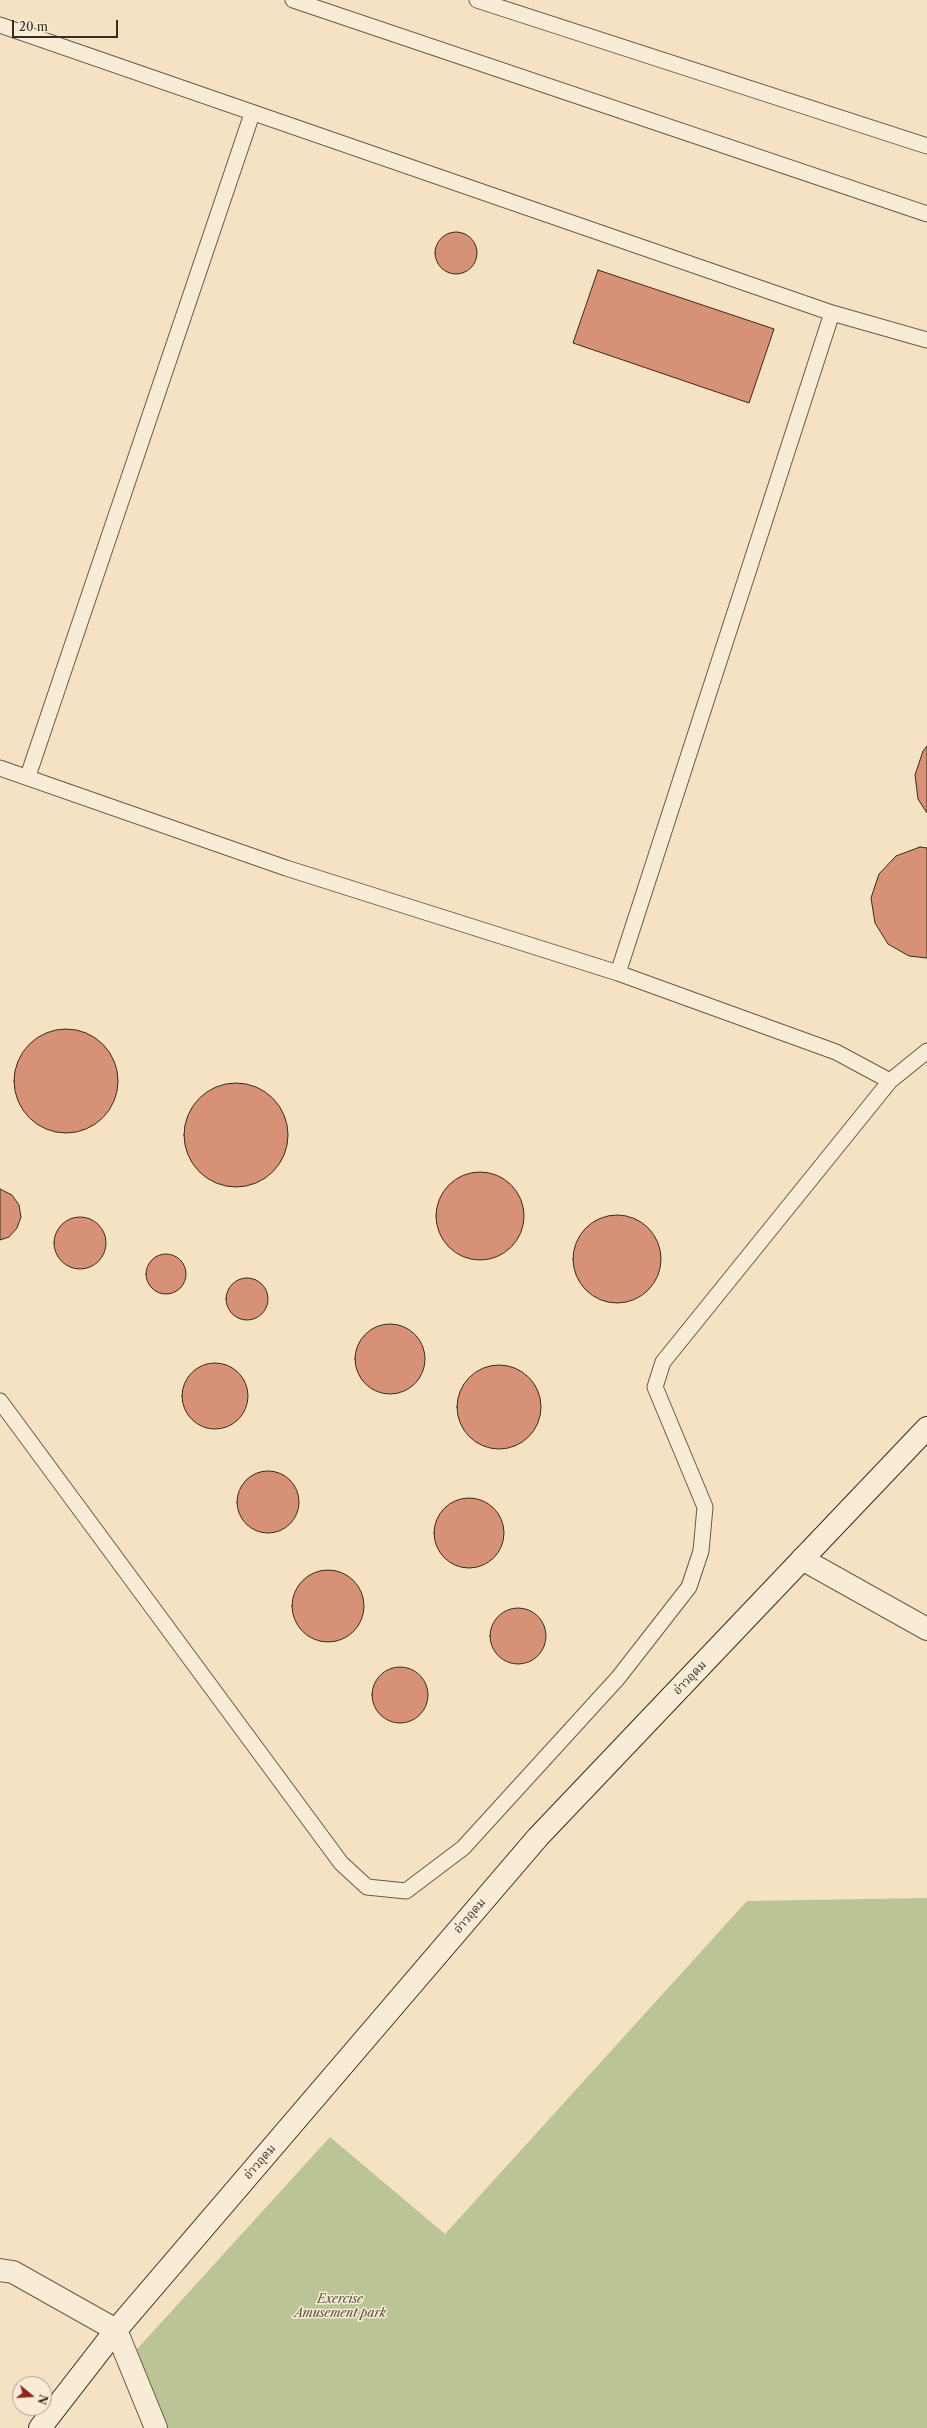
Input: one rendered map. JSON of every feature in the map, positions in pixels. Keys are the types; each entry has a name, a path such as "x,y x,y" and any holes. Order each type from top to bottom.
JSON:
{"street":[{"name":"อ่าวอุดม","path":"40,2428 116,2330 538,1837 927,1428"},
{"path":"802,1559 927,1629"},
{"path":"0,2270 13,2272 116,2330 156,2428"}],"lane":[{"path":"293,0 927,214"},
{"path":"477,0 927,146"},
{"path":"0,26 832,313 927,340"},
{"path":"28,776 252,114"},
{"path":"618,973 832,313"},
{"path":"0,768 28,776 286,868 618,973 836,1052 890,1081"},
{"path":"0,1401 341,1863 368,1888 406,1891 463,1848 618,1678 689,1587 701,1552 705,1507 655,1387 663,1362 890,1081 927,1051"}],"green space":[{"name":"Exercise Amusement park","path":"927,1898 927,2428 156,2428 128,2359 330,2137 445,2234 747,1901"}],"building":[{"path":"452,232 460,232 468,235 474,241 477,253 474,265 468,271 460,274 452,274 444,271 438,265 435,257 435,249 438,241 444,235"},
{"path":"598,270 774,329 749,403 573,343"},
{"path":"927,746 927,813 918,799 915,775 923,751"},
{"path":"920,847 927,848 927,958 909,956 888,944 875,923 871,898 879,874 896,856"},
{"path":"66,1029 86,1033 103,1044 114,1061 118,1081 114,1101 103,1118 86,1129 66,1133 46,1129 29,1118 18,1101 14,1081 18,1061 29,1044 46,1033"},
{"path":"236,1083 256,1087 273,1098 284,1115 288,1135 284,1155 273,1172 256,1183 236,1187 216,1183 199,1172 188,1155 184,1135 188,1115 199,1098 216,1087"},
{"path":"480,1172 497,1175 505,1179 517,1191 521,1199 524,1216 521,1233 517,1241 505,1253 497,1257 480,1260 463,1257 455,1253 443,1241 439,1233 436,1216 439,1199 443,1191 455,1179 463,1175"},
{"path":"0,1189 12,1195 19,1205 21,1217 17,1228 9,1237 0,1240"},
{"path":"617,1215 634,1218 642,1222 654,1234 658,1242 661,1259 658,1276 654,1284 642,1296 634,1300 617,1303 600,1300 592,1296 580,1284 576,1276 573,1259 576,1242 580,1234 592,1222 600,1218"},
{"path":"80,1217 94,1221 102,1229 106,1243 102,1257 94,1265 80,1269 66,1265 58,1257 54,1243 58,1229 66,1221"},
{"path":"170,1254 177,1257 183,1263 186,1274 185,1282 177,1291 170,1294 162,1294 155,1291 147,1282 146,1270 149,1263 158,1255"},
{"path":"247,1278 262,1284 268,1299 262,1314 247,1320 232,1314 226,1299 232,1284"},
{"path":"383,1324 397,1324 410,1330 419,1339 425,1352 423,1372 415,1384 397,1394 383,1394 370,1388 361,1379 355,1366 355,1352 361,1339 370,1330"},
{"path":"208,1363 222,1363 234,1368 243,1377 248,1389 246,1409 239,1420 222,1429 208,1429 196,1424 187,1415 182,1403 182,1389 187,1377 196,1368"},
{"path":"499,1365 515,1368 529,1377 538,1391 541,1407 538,1423 529,1437 515,1446 499,1449 483,1446 469,1437 460,1423 457,1407 460,1391 469,1377 483,1368"},
{"path":"262,1471 274,1471 290,1480 297,1490 299,1502 297,1514 290,1524 274,1533 262,1533 251,1528 242,1519 237,1508 237,1496 242,1485 251,1476"},
{"path":"462,1498 476,1498 489,1504 498,1513 502,1519 504,1533 502,1547 494,1558 483,1566 476,1568 462,1568 455,1566 444,1558 436,1547 434,1540 434,1526 436,1519 444,1508 455,1500"},
{"path":"321,1570 335,1570 354,1580 364,1599 364,1613 354,1632 335,1642 321,1642 302,1632 292,1613 292,1599 302,1580"},
{"path":"518,1608 529,1610 538,1616 544,1625 546,1636 544,1647 538,1656 529,1662 518,1664 507,1662 498,1656 492,1647 490,1636 492,1625 498,1616 507,1610"},
{"path":"400,1667 411,1669 420,1675 426,1684 428,1695 426,1706 420,1715 411,1721 400,1723 389,1721 380,1715 374,1706 372,1695 374,1684 380,1675 389,1669"}]}
